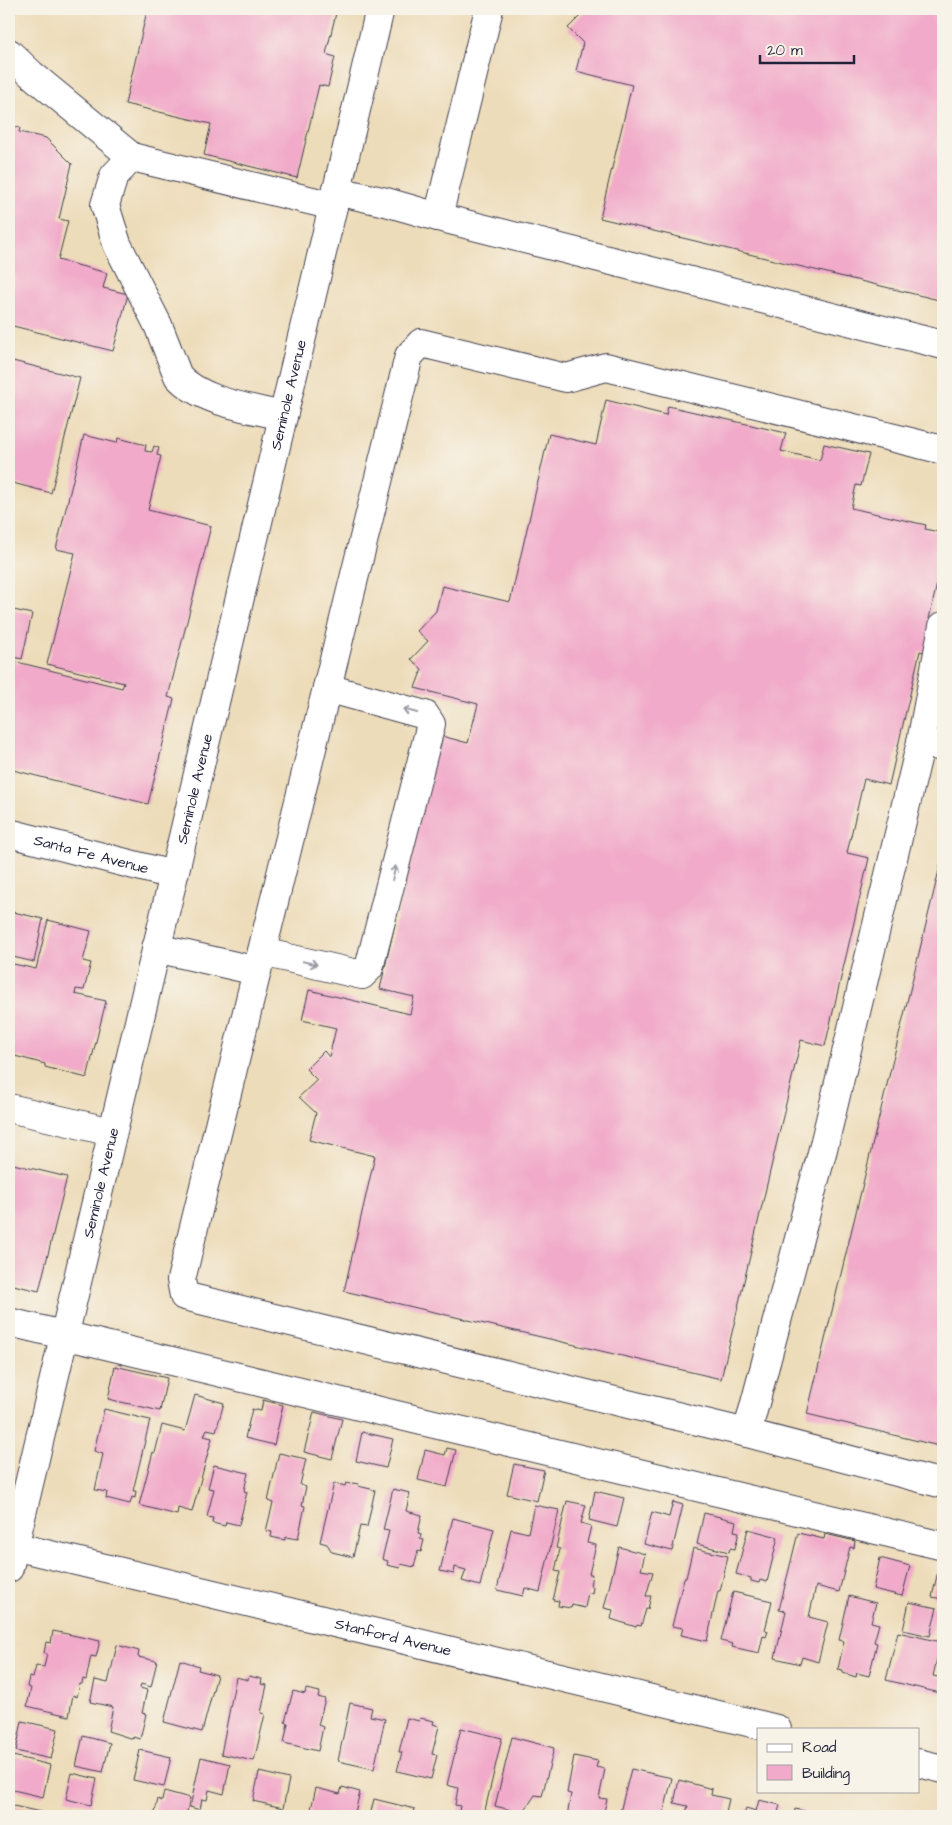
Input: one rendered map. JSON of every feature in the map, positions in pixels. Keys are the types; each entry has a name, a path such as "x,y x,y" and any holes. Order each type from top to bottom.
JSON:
{"street":[{"name":"Seminole Avenue","path":"10,1553 64,1336 380,9"},
{"path":"438,217 489,9"},
{"path":"9,53 31,74 132,157 335,199 386,202 438,217 943,345"},
{"path":"132,157 114,176 105,205 117,244 158,325 178,376 190,388 206,395 283,416"},
{"path":"943,450 606,367 566,378 421,343 410,356 181,1280 184,1296 747,1433 943,1484"},
{"path":"747,1433 932,745 943,626"},
{"path":"156,948 362,975 369,968 431,724 425,715 327,688"},
{"name":"Santa Fe Avenue","path":"9,833 173,875"},
{"path":"9,1108 112,1132"},
{"path":"9,1322 943,1546"},
{"name":"Stanford Avenue","path":"10,1553 773,1728"},
{"path":"920,1763 943,1769"}],"building":[{"path":"139,9 337,9 326,54 335,57 328,87 319,85 297,178 204,155 211,124 125,104 147,11"},
{"path":"587,9 943,9 943,301 600,218 632,85 576,71 583,43 568,28"},
{"path":"9,125 20,128 19,132 46,138 72,164 59,219 68,221 58,260 107,273 103,288 128,294 113,351 9,325"},
{"path":"9,360 80,378 51,493 9,482"},
{"path":"606,400 666,415 668,406 786,433 781,451 820,460 824,444 869,454 861,486 856,485 851,508 926,525 925,529 943,533 943,557 929,619 934,620 926,653 920,651 889,785 864,779 847,853 869,858 825,1046 801,1040 721,1379 344,1291 375,1156 309,1140 316,1113 299,1097 317,1080 306,1069 324,1051 329,1057 336,1028 302,1020 309,990 410,1014 414,997 380,989 438,735 468,743 478,704 415,688 422,669 411,659 428,641 417,631 436,611 442,586 510,602 549,434 596,445"},
{"path":"84,435 117,443 118,438 146,445 145,451 152,452 154,446 159,448 157,455 161,456 148,510 211,526 168,697 174,699 148,804 9,769 9,660 122,688 124,683 47,664 75,553 56,549"},
{"path":"9,609 32,614 22,659 9,656"},
{"path":"943,854 943,1447 807,1414"},
{"path":"9,911 43,919 34,962 9,956"},
{"path":"48,920 91,931 83,961 91,963 84,990 76,989 75,994 106,1001 87,1078 45,1067 45,1064 15,1056 14,1059 9,1058 9,963 36,969"},
{"path":"9,1163 67,1177 39,1291 9,1284"},
{"path":"115,1366 167,1378 160,1411 108,1399"},
{"path":"195,1395 224,1403 216,1431 207,1429 204,1436 212,1438 192,1512 178,1508 177,1515 139,1505 162,1425 185,1431"},
{"path":"263,1400 283,1405 274,1445 245,1438 252,1409 261,1411"},
{"path":"104,1409 150,1420 133,1491 136,1491 135,1498 132,1497 130,1504 106,1498 107,1492 95,1490 103,1454 94,1451"},
{"path":"314,1412 342,1419 332,1459 304,1452"},
{"path":"362,1432 393,1439 386,1468 356,1461"},
{"path":"447,1448 456,1450 447,1487 418,1480 425,1450 445,1455"},
{"path":"279,1453 306,1459 300,1485 306,1487 302,1505 305,1506 298,1539 285,1537 285,1540 271,1537 272,1532 266,1531 273,1503 268,1501"},
{"path":"514,1464 544,1470 537,1501 507,1494"},
{"path":"214,1465 248,1473 244,1491 247,1492 239,1525 226,1522 225,1526 212,1523 213,1518 207,1517 214,1489 208,1488"},
{"path":"334,1483 345,1486 346,1483 359,1484 358,1486 375,1490 367,1527 360,1526 353,1557 332,1552 327,1544 320,1542"},
{"path":"393,1489 410,1493 406,1511 422,1515 418,1533 421,1534 420,1539 424,1540 421,1552 418,1551 414,1567 401,1564 400,1568 387,1565 388,1561 382,1559 389,1531 383,1530"},
{"path":"595,1491 624,1498 617,1527 589,1520"},
{"path":"567,1501 586,1505 581,1523 591,1526 587,1543 596,1545 589,1574 592,1574 590,1586 593,1587 592,1594 588,1592 585,1608 572,1605 571,1608 558,1606 559,1601 553,1600 560,1572 555,1571 560,1549 556,1548"},
{"path":"673,1502 683,1505 672,1551 644,1544 652,1512 669,1517"},
{"path":"534,1505 559,1510 540,1592 525,1588 523,1596 497,1590 511,1529 528,1533"},
{"path":"704,1513 736,1521 734,1531 739,1532 735,1549 730,1548 729,1552 697,1544"},
{"path":"453,1518 494,1529 480,1586 462,1581 466,1570 455,1567 454,1574 440,1571"},
{"path":"748,1529 778,1537 767,1582 760,1580 759,1583 751,1581 751,1578 736,1574"},
{"path":"798,1533 824,1539 825,1534 855,1541 854,1548 850,1547 839,1592 816,1586 809,1617 828,1622 818,1662 802,1657 800,1664 775,1658 786,1611 779,1610"},
{"path":"619,1547 645,1554 641,1570 653,1572 646,1596 651,1596 641,1626 637,1625 636,1627 611,1619 613,1610 604,1608"},
{"path":"693,1548 728,1556 707,1641 681,1635 683,1628 672,1626"},
{"path":"880,1558 910,1566 902,1596 873,1589"},
{"path":"939,1567 943,1568 943,1599 932,1597"},
{"path":"733,1592 772,1601 765,1630 768,1631 766,1637 763,1636 759,1653 732,1647 733,1644 721,1641"},
{"path":"849,1596 876,1603 871,1622 879,1624 874,1642 877,1643 869,1676 857,1673 856,1677 843,1673 843,1670 838,1669 844,1641 839,1640"},
{"path":"909,1602 937,1608 930,1636 903,1630"},
{"path":"53,1631 100,1641 96,1657 91,1656 86,1680 83,1679 82,1684 80,1684 77,1697 73,1695 69,1716 27,1706 31,1688 27,1687 29,1677 33,1678 36,1666 44,1667 47,1654 44,1653 46,1642 51,1643"},
{"path":"898,1632 941,1642 933,1676 943,1678 940,1693 886,1680"},
{"path":"117,1645 139,1651 138,1657 157,1661 151,1687 141,1684 140,1688 147,1690 142,1713 146,1714 140,1739 133,1737 133,1739 108,1731 113,1707 90,1702 95,1680 108,1683"},
{"path":"180,1660 199,1666 198,1670 217,1675 202,1732 164,1722"},
{"path":"249,1676 262,1679 261,1684 267,1685 261,1713 265,1714 254,1761 221,1754 236,1677 248,1680"},
{"path":"306,1689 320,1692 318,1697 325,1699 318,1725 323,1727 318,1751 284,1743 288,1723 285,1722 293,1691 305,1694"},
{"path":"350,1703 372,1708 370,1716 385,1719 374,1769 338,1761"},
{"path":"407,1718 419,1721 420,1718 434,1721 433,1724 439,1726 432,1754 437,1755 431,1779 397,1771 402,1752 399,1752"},
{"path":"22,1721 58,1729 51,1759 16,1751"},
{"path":"461,1728 502,1738 485,1810 490,1812 489,1816 458,1816 460,1806 455,1805 458,1788 447,1785"},
{"path":"83,1736 110,1743 103,1772 76,1766"},
{"path":"512,1737 554,1748 542,1796 535,1795 523,1813 495,1806"},
{"path":"140,1750 171,1757 164,1787 133,1780"},
{"path":"13,1756 50,1765 43,1797 9,1789 9,1776"},
{"path":"574,1756 598,1761 596,1767 605,1769 599,1798 607,1799 603,1816 567,1816 571,1794 567,1793"},
{"path":"201,1757 230,1764 224,1794 209,1790 207,1800 202,1799 200,1810 190,1807"},
{"path":"631,1769 672,1778 663,1816 619,1816"},
{"path":"259,1772 289,1779 283,1808 253,1801"},
{"path":"72,1773 97,1779 91,1805 66,1799"},
{"path":"679,1780 712,1789 711,1795 729,1799 725,1816 685,1816 688,1806 674,1803"},
{"path":"342,1787 360,1792 354,1816 322,1816 310,1813 316,1788 340,1794"},
{"path":"164,1791 190,1798 186,1816 154,1816 158,1799 162,1801"},
{"path":"374,1799 415,1809 413,1816 370,1816"},
{"path":"759,1800 780,1805 777,1816 744,1816 746,1808 756,1811"},
{"path":"9,1805 45,1813 44,1816 9,1816"},
{"path":"795,1809 804,1811 803,1814 809,1816 791,1816 792,1813 794,1814"}]}
